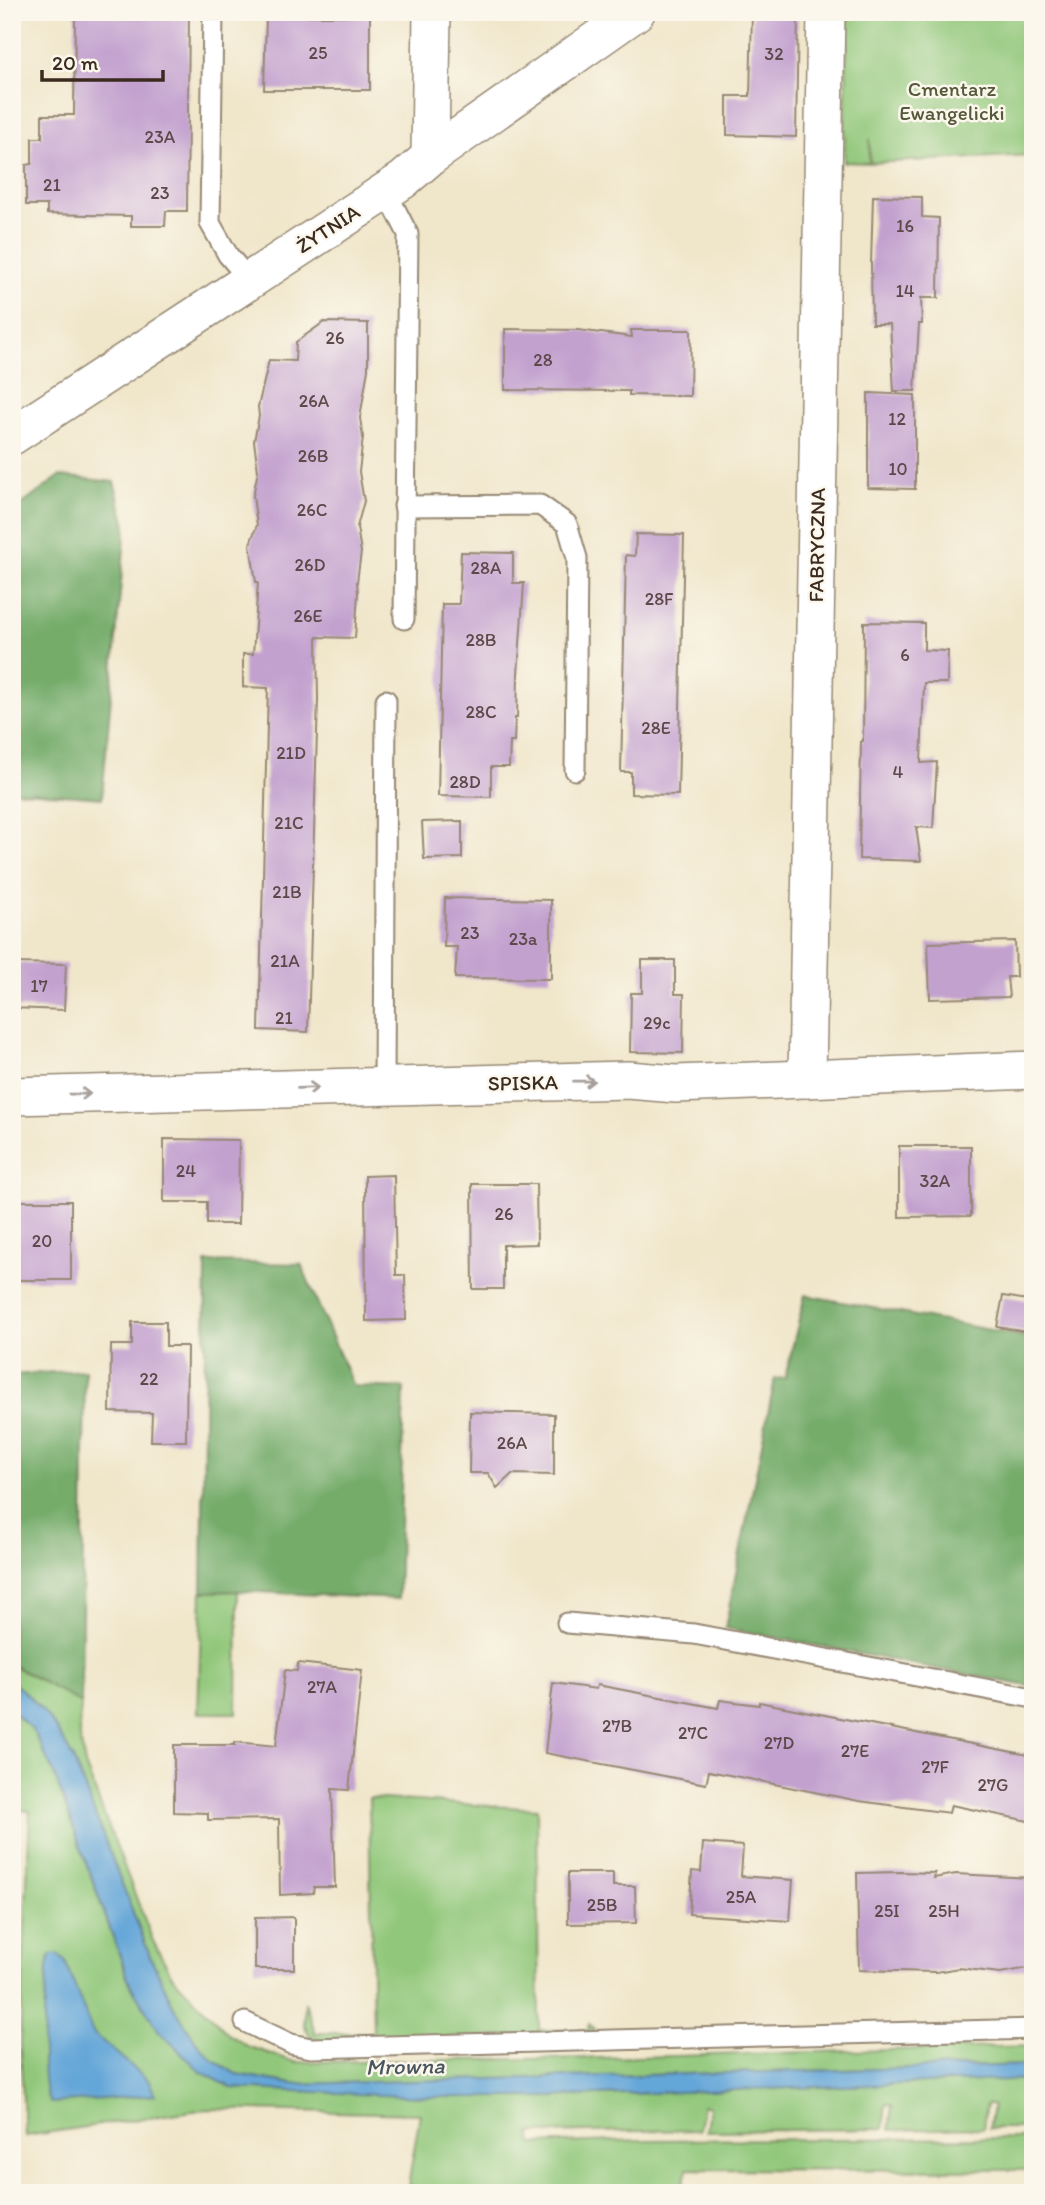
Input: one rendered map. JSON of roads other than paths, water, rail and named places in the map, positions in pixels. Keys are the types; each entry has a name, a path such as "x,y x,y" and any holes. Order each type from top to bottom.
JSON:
{"street":[{"path":"430,156 432,12"},
{"name":"ŻYTNIA","path":"12,436 404,180 430,156 636,12"},
{"name":"FABRYCZNA","path":"807,1079 826,12"},
{"name":"SPISKA","path":"12,1096 628,1080 676,1084 1033,1070"}],"lane":[{"path":"213,12 210,223 228,255 249,281"},
{"path":"386,191 408,234 404,619"},
{"path":"404,506 540,505 567,524 577,558 575,770"},
{"path":"384,1086 386,700"},
{"path":"567,1623 694,1634 1033,1698"},
{"path":"246,2022 291,2044 311,2048 1033,2029"}],"water":[{"path":"12,1682 47,1716 73,1758 150,1956 174,2007 196,2042 211,2058 236,2074 293,2084 1033,2065 1033,2079 542,2097 424,2097 232,2088 201,2072 159,2031 131,1986 53,1771 33,1730 12,1711"},
{"path":"58,1954 65,1961 93,2033 149,2081 155,2095 51,2103 46,2094 44,2077 43,2033 50,1955"}],"park label":[{"name":"Cmentarz Ewangelicki","path":"952,101"}],"water label":[{"name":"Mrowna","path":"405,2066"}]}
